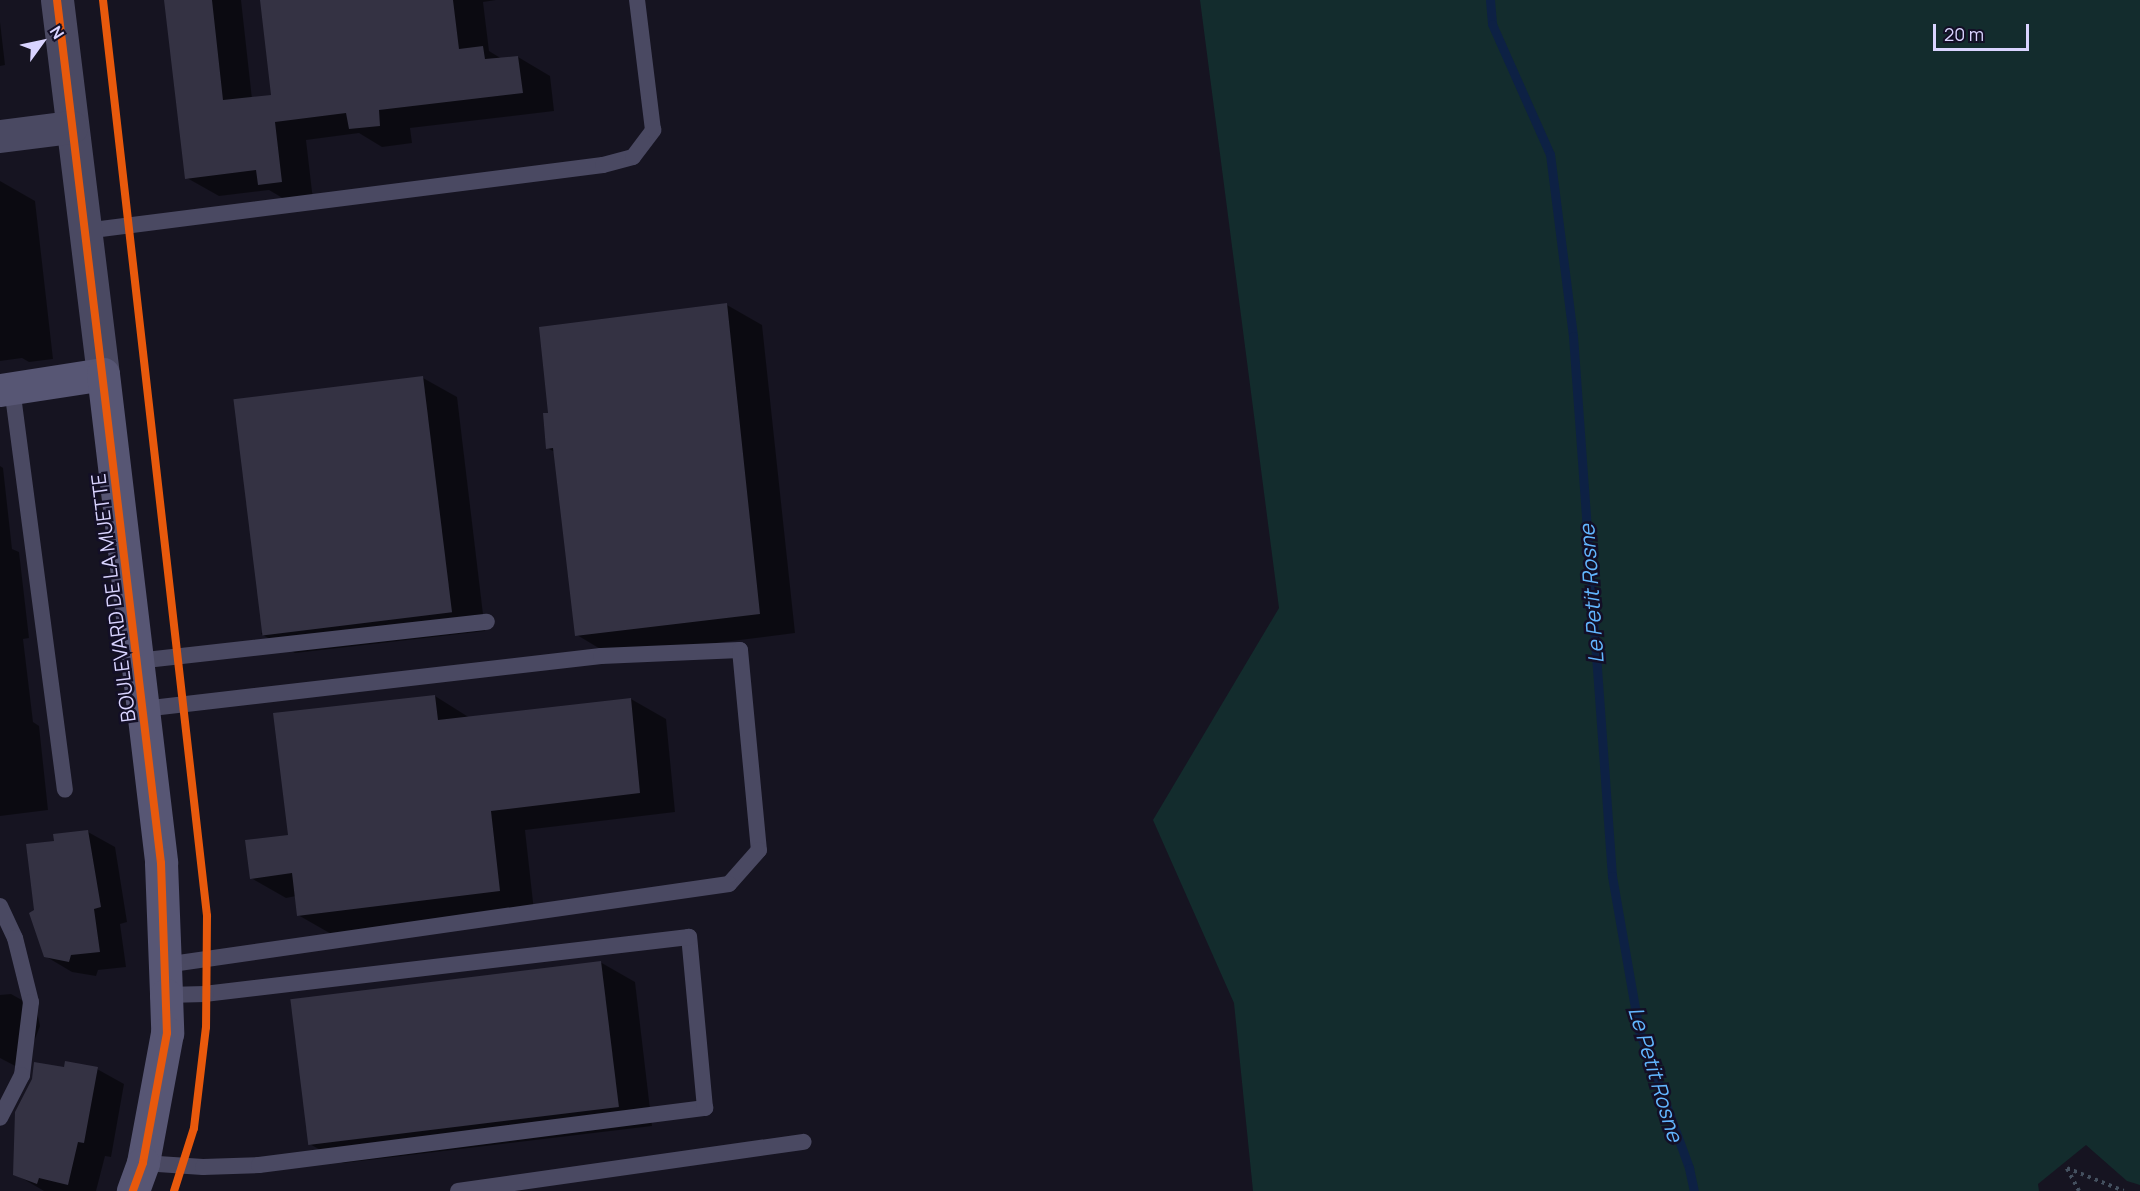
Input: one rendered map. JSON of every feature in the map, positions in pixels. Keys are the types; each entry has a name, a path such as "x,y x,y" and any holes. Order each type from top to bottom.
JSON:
{"street":[{"name":"BOULEVARD DE LA MUETTE","path":"57,0 161,863 167,1033 138,1177"},
{"path":"0,136 71,127"},
{"path":"6,389 103,374"}],"lane":[{"path":"85,231 603,165 633,157 653,130 637,0"},
{"path":"6,389 65,790"},
{"path":"137,661 487,622"},
{"path":"143,709 601,656 740,650 759,850 729,884 165,980"},
{"path":"0,906 15,938 31,1002 22,1075 0,1118"},
{"path":"138,1177 203,1167 259,1165 705,1108 689,937 206,994 165,980"},
{"path":"458,1191 804,1143"}],"path":[{"path":"2079,1191 2067,1168 2124,1191"}],"green space":[{"path":"1200,0 2140,0 2140,1185 2127,1181 2086,1145 2038,1184 2039,1191 1253,1191 1234,1003 1153,820 1279,608"}],"building":[{"path":"164,0 212,0 223,100 271,95 260,0 453,0 459,49 483,46 485,59 518,56 523,93 379,110 380,126 349,129 346,113 275,122 282,182 258,185 256,170 185,179"},
{"path":"727,303 760,614 575,636 553,448 546,449 543,413 548,413 539,327"},
{"path":"423,376 452,612 262,636 233,399"},
{"path":"435,695 438,720 631,698 640,793 491,811 500,891 297,916 292,873 250,879 245,840 288,835 273,713"},
{"path":"88,830 101,907 94,909 100,952 71,955 69,962 44,957 29,913 34,910 26,844 54,841 53,834"},
{"path":"601,961 619,1107 308,1145 290,999"},
{"path":"65,1061 98,1067 84,1143 78,1142 68,1185 39,1178 37,1184 13,1175 15,1112 32,1079 34,1062 64,1067"}],"waterway":[{"name":"Le Petit Rosne","path":"1490,0 1492,24 1550,154 1573,336 1612,876 1639,1031 1689,1168 1694,1191"}],"cycle path":[{"path":"57,0 161,863 167,1033 143,1163 133,1191"},
{"path":"103,0 207,916 206,1027 194,1128 174,1191"}]}
